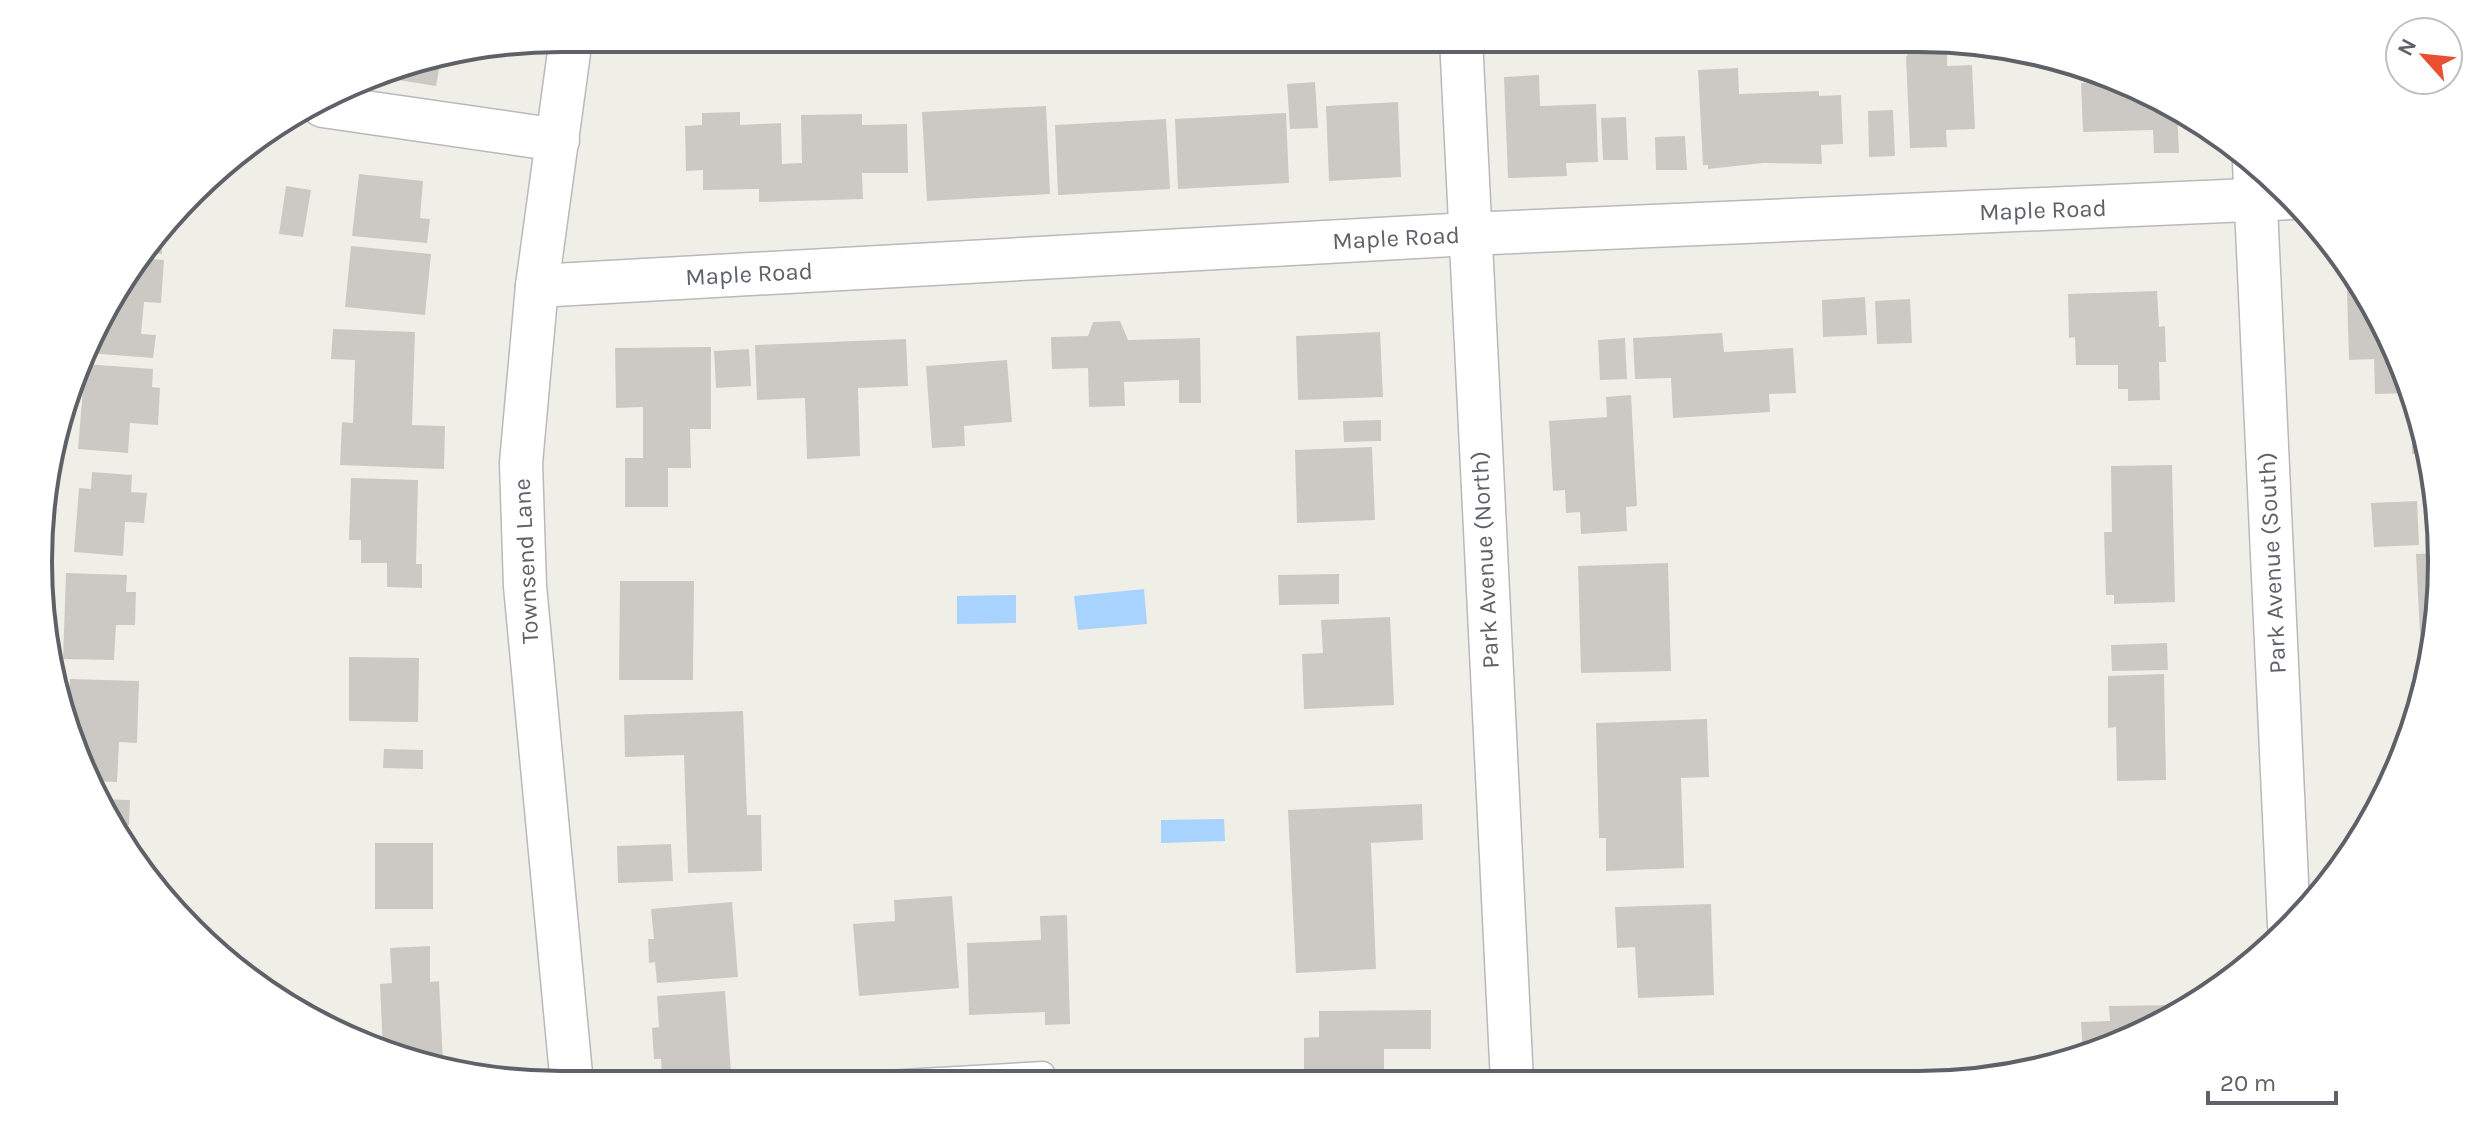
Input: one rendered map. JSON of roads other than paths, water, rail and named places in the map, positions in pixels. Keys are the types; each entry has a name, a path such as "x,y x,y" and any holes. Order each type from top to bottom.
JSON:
{"street":[{"name":"Townsend Lane","path":"569,52 537,286 521,463 525,586 571,1071"},
{"name":"Park Avenue (North)","path":"1462,52 1511,1071"},
{"path":"332,107 558,140"},
{"name":"Maple Road","path":"537,286 2264,187"},
{"name":"Park Avenue (South)","path":"2268,191 2289,912"}],"water":[{"path":"1144,589 1147,624 1078,630 1074,596"},
{"path":"1016,595 1016,623 957,624 957,596"},
{"path":"1224,819 1225,841 1161,843 1161,820"}]}
